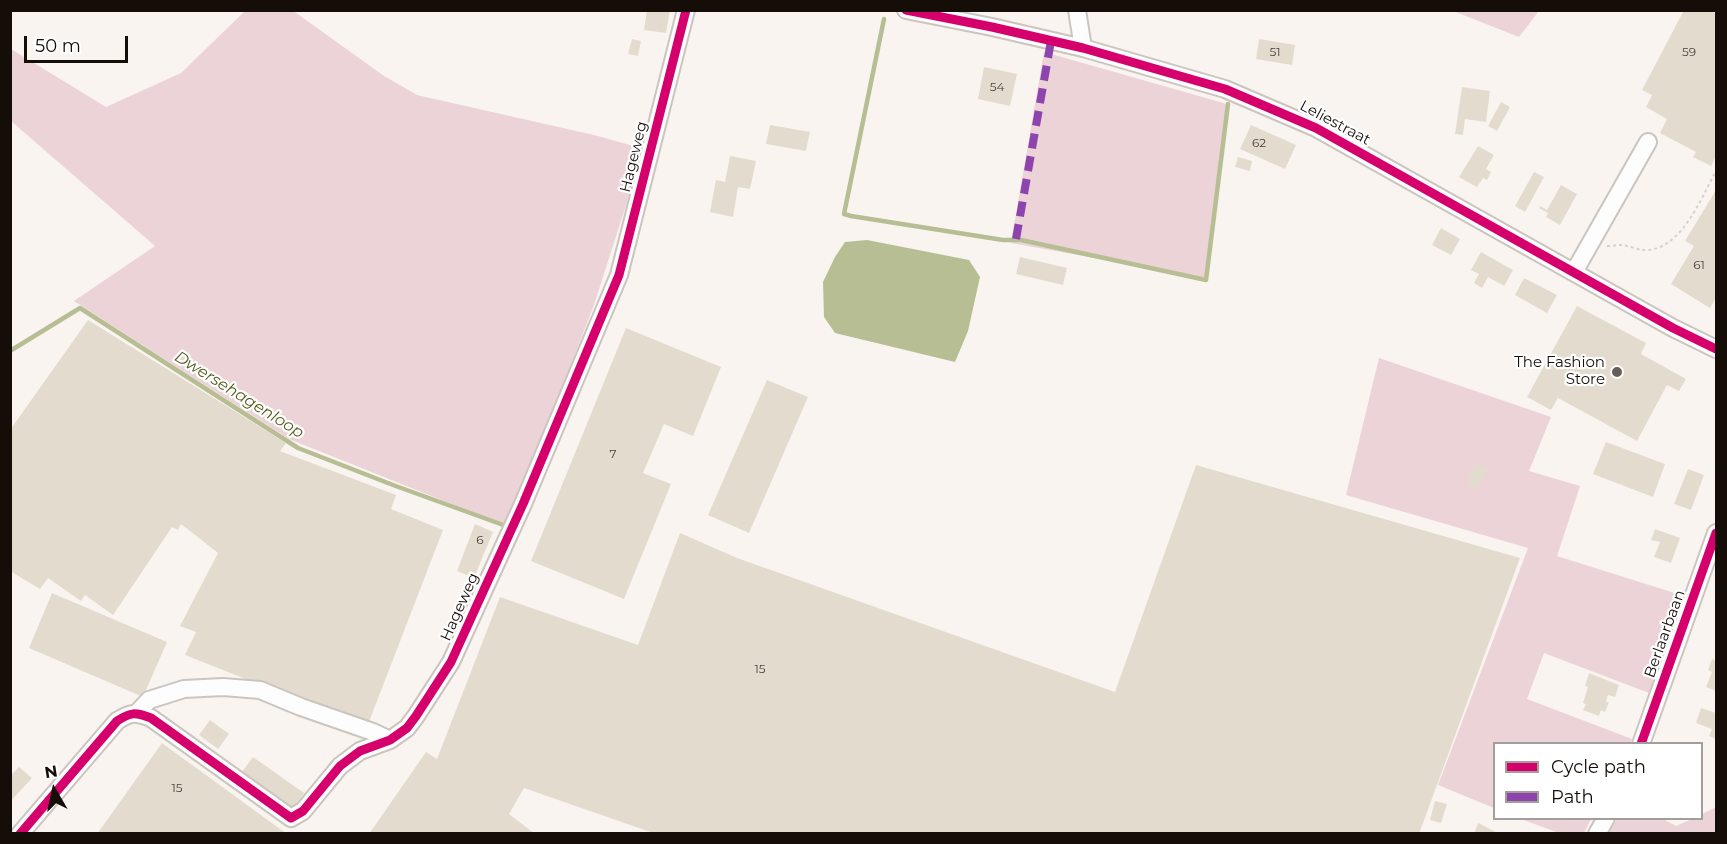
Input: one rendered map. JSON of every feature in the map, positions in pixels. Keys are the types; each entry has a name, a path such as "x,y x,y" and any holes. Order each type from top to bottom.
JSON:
{"street":[{"name":"Hageweg","path":"137,713 151,718 291,818 303,811 340,766 360,751 390,740 407,728 451,662 523,504 620,275 686,10"},
{"name":"Leliestraat","path":"906,10 1083,48 1225,89 1288,115 1316,128 1673,328 1716,349"},
{"path":"1077,10 1083,48"},
{"path":"1574,272 1648,142"},
{"name":"Berlaarbaan","path":"1642,742 1716,533"},
{"path":"20,834 117,722 127,715 137,713 148,700 184,689 223,687 260,690 390,740"},
{"path":"1597,834 1605,820"}],"path":[{"path":"1589,245 1621,245 1637,250 1647,250 1669,243 1687,224 1716,171"}],"shaded area":[{"path":"292,10 384,76 417,95 598,136 644,149 594,305 554,409 504,525 289,439 74,301 155,246 11,121 11,49 106,107 181,73 245,11"},
{"path":"1453,10 1539,11 1519,37"},
{"path":"1044,52 1227,104 1205,278 1011,243"},
{"path":"867,240 969,260 980,277 968,331 955,362 835,333 824,317 823,282 845,242"},
{"path":"1379,358 1551,417 1529,471 1580,486 1557,556 1681,595 1649,693 1544,653 1527,699 1632,739 1630,742 1493,742 1493,808 1438,785 1528,548 1346,495"},
{"path":"1716,807 1716,833 1609,833 1616,820 1665,820 1676,826 1690,820 1703,820 1703,814"},
{"path":"1524,820 1590,820 1584,833 1559,833"}],"building":[{"path":"647,10 670,10 666,33 644,30"},
{"path":"1684,10 1710,10 1716,14 1716,156 1711,166 1693,157 1696,152 1660,133 1667,119 1646,107 1652,95 1642,90"},
{"path":"632,39 641,41 638,56 628,54"},
{"path":"1259,39 1295,45 1292,65 1256,59"},
{"path":"984,67 1017,74 1010,106 978,99"},
{"path":"1462,87 1490,91 1486,122 1465,119 1463,135 1455,134"},
{"path":"1501,102 1510,107 1497,131 1488,126"},
{"path":"770,125 810,132 806,151 766,144"},
{"path":"1251,125 1296,145 1285,169 1240,149"},
{"path":"1478,146 1494,155 1486,169 1491,172 1487,180 1483,178 1477,187 1459,177"},
{"path":"730,156 756,161 750,189 738,187 733,217 710,212 716,180 725,182"},
{"path":"1238,157 1252,161 1250,171 1235,167"},
{"path":"1534,172 1544,177 1525,212 1515,206"},
{"path":"1561,185 1577,194 1560,225 1546,217 1548,213 1539,208 1540,206 1547,210"},
{"path":"1716,190 1716,298 1710,308 1671,284 1694,246 1685,241"},
{"path":"1441,228 1460,239 1451,255 1432,245"},
{"path":"1481,252 1513,270 1504,286 1488,277 1482,288 1474,283 1479,274 1471,270"},
{"path":"1020,257 1067,268 1063,285 1016,274"},
{"path":"1524,278 1557,295 1547,313 1515,295"},
{"path":"1577,306 1646,343 1641,354 1686,379 1679,391 1667,385 1637,441 1558,398 1551,410 1527,397"},
{"path":"88,320 286,443 280,451 396,495 391,509 443,530 367,727 185,655 196,632 180,626 218,553 181,524 178,530 172,527 113,615 85,595 81,601 48,578 40,589 10,571 10,430"},
{"path":"626,328 721,367 693,436 664,424 643,473 671,484 624,599 531,561"},
{"path":"767,380 808,397 749,533 708,515"},
{"path":"1606,442 1665,464 1653,497 1593,474"},
{"path":"1476,463 1488,469 1478,489 1466,484"},
{"path":"1196,465 1520,558 1419,834 656,834 524,788 509,814 535,834 369,834 426,752 437,759 500,597 638,645 680,533 737,558 1115,692"},
{"path":"1688,469 1704,475 1691,510 1674,504"},
{"path":"475,524 493,532 474,578 457,571"},
{"path":"1655,529 1680,538 1671,563 1654,557 1660,542 1651,540"},
{"path":"52,593 167,642 143,697 29,648"},
{"path":"1712,659 1716,661 1716,691 1706,687 1712,672 1708,670"},
{"path":"1589,673 1619,685 1615,697 1608,695 1606,702 1609,702 1605,712 1601,710 1599,716 1583,710 1586,704 1583,703"},
{"path":"1701,708 1716,713 1716,739 1709,736 1712,729 1696,723"},
{"path":"210,720 229,734 218,749 199,735"},
{"path":"162,743 287,834 97,834"},
{"path":"253,757 304,793 293,809 242,772"},
{"path":"19,767 32,778 10,802 10,776"},
{"path":"1435,801 1447,804 1441,823 1430,820"},
{"path":"1478,823 1500,834 1474,834"}],"waterway":[{"path":"884,19 844,214 851,216 1003,240 1021,240 1206,280 1228,104"},
{"name":"Dwersehagenloop","path":"10,351 80,308 298,448 506,526"}],"marked path":[{"path":"1016,239 1051,41"}],"cycle path":[{"path":"20,834 117,721 126,716 137,714 151,718 291,818 303,811 340,766 360,751 390,740 407,728 451,662 523,504 619,275 686,10"},
{"path":"906,10 1083,48 1225,89 1316,128 1673,328 1716,349"},
{"path":"1642,742 1716,533"}],"place":[{"name":"The Fashion Store","path":"1617,372"}]}
